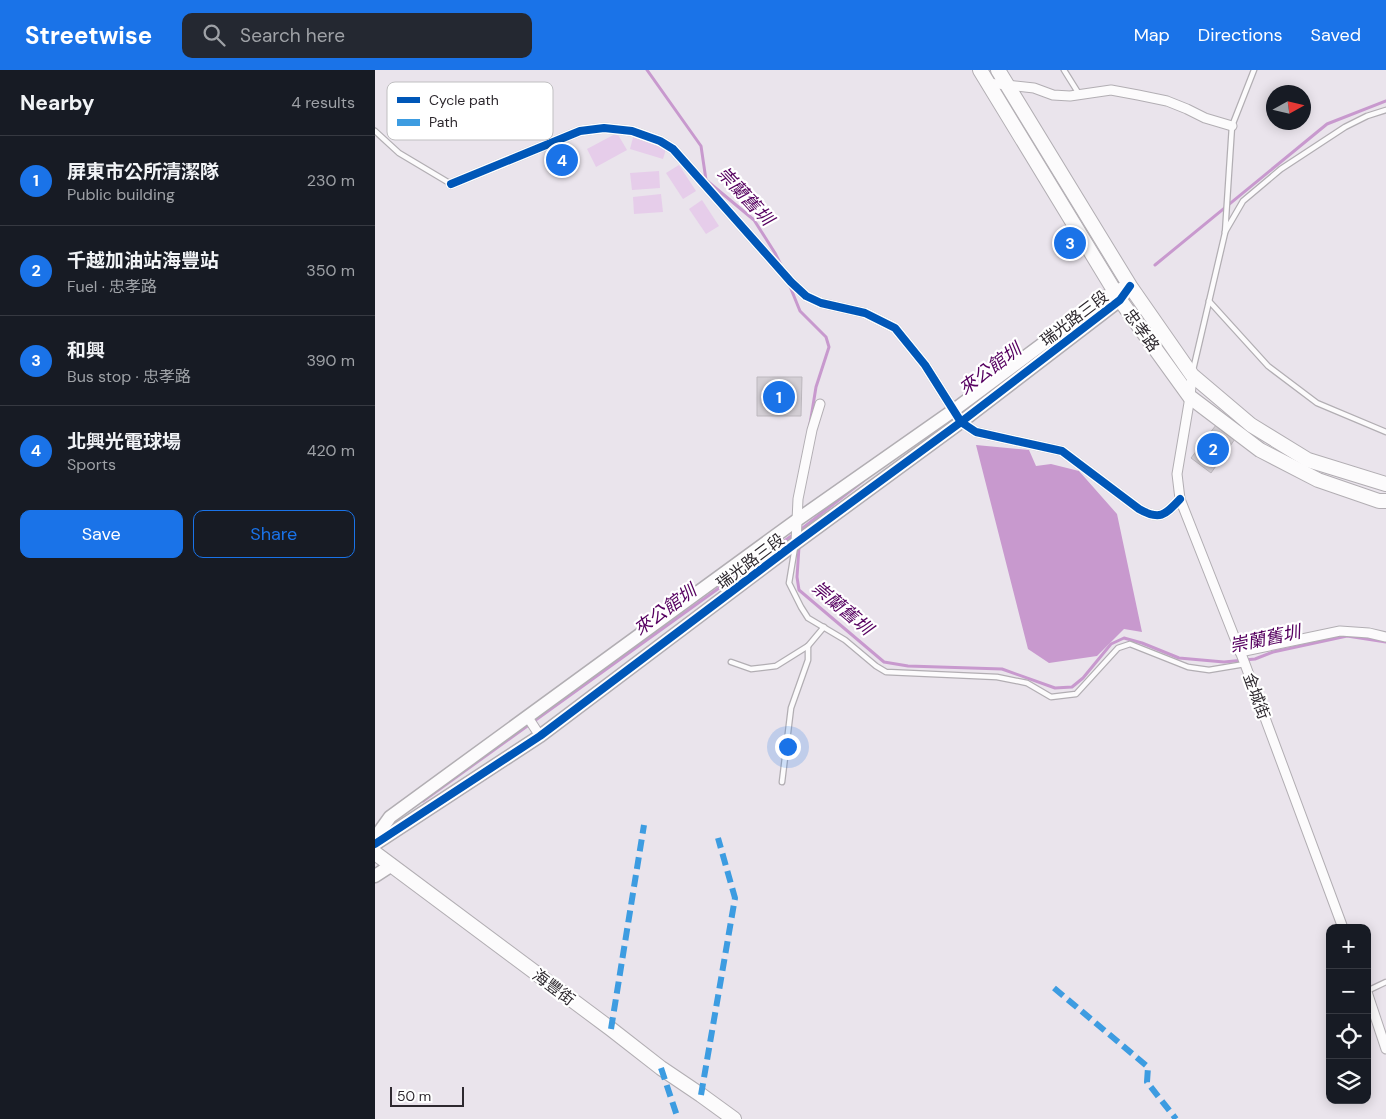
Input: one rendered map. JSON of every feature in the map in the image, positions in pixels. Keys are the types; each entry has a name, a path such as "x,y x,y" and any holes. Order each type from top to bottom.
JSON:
{"main road":[{"name":"忠孝路","path":"980,70 1118,296 1190,397 1260,450 1319,480 1379,501 1386,501"},
{"name":"忠孝路","path":"998,70 1130,286 1191,375 1251,426 1308,460 1386,484"},
{"name":"海豐街","path":"375,853 661,1068 734,1119"}],"street":[{"path":"987,83 1034,88 1053,94 1070,96 1111,90 1167,101 1205,118 1232,126"},
{"path":"451,184 579,131 604,128 633,131 660,141 673,149 791,282 806,296 821,302 865,313 895,328 925,365 961,422 976,432 1062,451 1139,509 1150,515 1162,515 1168,512 1180,499"},
{"name":"瑞光路三段","path":"375,844 540,736 961,422 1130,286"},
{"name":"瑞光路三段","path":"375,838 390,817 527,716 797,520 1118,296"},
{"name":"金城街","path":"1191,375 1190,397 1177,474 1180,499 1245,664 1342,924"},
{"path":"796,544 798,499 812,430 820,404"},
{"path":"1240,652 1340,631 1369,633 1386,637"},
{"path":"527,716 540,736"},
{"path":"375,876 392,866"},
{"path":"1371,1003 1386,1049"}],"lane":[{"path":"1064,70 1079,95"},
{"path":"1191,375 1225,233 1232,126 1254,70"},
{"path":"1225,233 1243,201 1281,169 1345,127 1367,116 1386,110"},
{"path":"375,131 399,152 451,184"},
{"path":"1209,301 1268,366 1310,398 1317,403 1386,432"},
{"path":"796,544 789,583 801,607 809,618 845,640 886,672 997,677 1027,683 1051,697 1076,694 1118,648 1130,644 1188,667 1209,670 1245,664"},
{"path":"731,662 751,669 776,666 808,646 824,627"},
{"path":"781,782 791,708 808,660 808,646"},
{"path":"1371,989 1386,982"}],"shaded area":[{"path":"635,130 669,140 663,159 630,149"},
{"path":"617,133 627,150 596,167 587,149"},
{"path":"679,165 696,191 683,199 666,173"},
{"path":"659,171 660,188 632,190 630,173"},
{"path":"661,194 663,212 634,214 633,197"},
{"path":"702,200 719,226 706,234 689,209"},
{"path":"976,445 1029,450 1036,466 1051,464 1079,471 1117,514 1142,632 1124,629 1097,656 1049,663 1028,649"}],"building":[{"path":"757,377 802,377 801,416 757,416"},
{"path":"1216,425 1235,439 1211,473 1191,458"}],"waterway":[{"name":"崇蘭舊圳","path":"647,70 701,146 706,180 754,220 781,265"},
{"name":"來公館圳","path":"1155,265 1327,124 1386,101"},
{"name":"崇蘭舊圳","path":"789,284 800,311 826,337 829,347 816,387 810,424"},
{"name":"來公館圳","path":"799,531 863,481"},
{"name":"來公館圳","path":"423,801 794,534"},
{"name":"崇蘭舊圳","path":"799,547 797,577 799,590 884,662 908,666 1002,669 1055,688 1072,687 1083,678 1111,644 1124,638 1179,658 1224,662 1255,659 1273,652 1347,636 1386,642"}],"marked path":[{"path":"611,1029 644,825"},
{"path":"701,1095 735,898 718,838"},
{"path":"1054,988 1148,1067 1147,1082 1176,1119"},
{"path":"661,1068 678,1119"}],"cycle path":[{"path":"451,184 580,131 604,128 632,131 660,141 673,149 791,282 806,296 821,303 865,313 895,328 925,365 961,422 976,432 1062,451 1146,513 1152,515 1162,514 1180,499"},
{"path":"375,844 540,736 796,543 961,422 1120,300 1130,286"}],"place":[{"name":"北興光電球場","path":"562,160"},
{"name":"和興","path":"1070,243"},
{"name":"屏東市公所清潔隊","path":"779,397"},
{"name":"千越加油站海豐站","path":"1213,449"}]}
